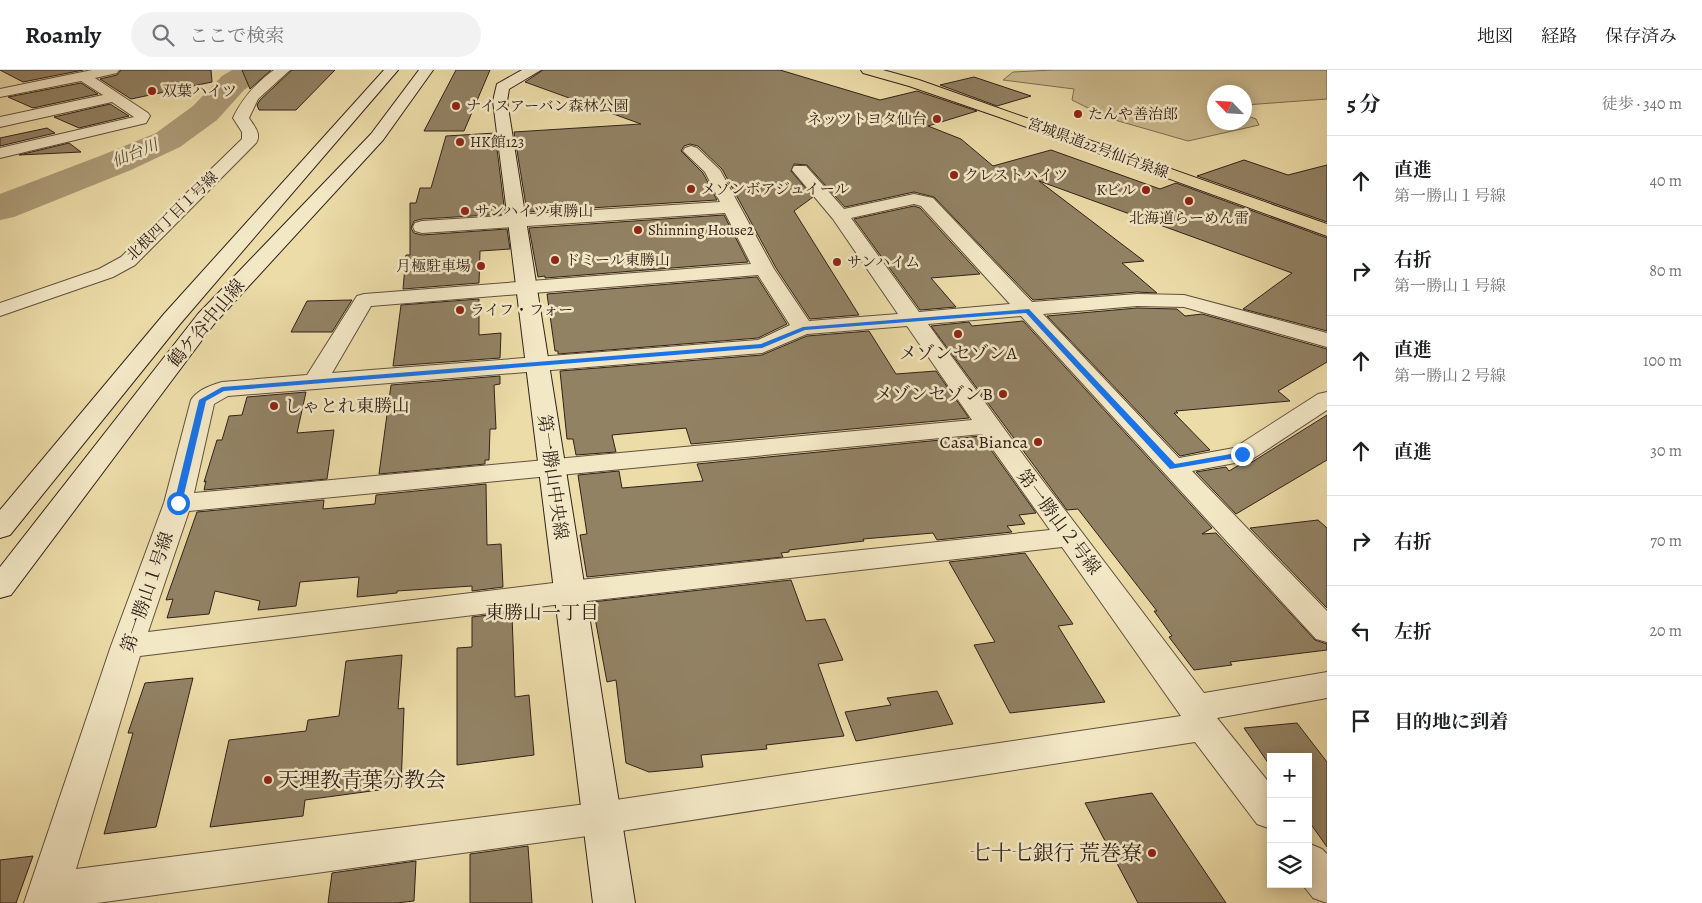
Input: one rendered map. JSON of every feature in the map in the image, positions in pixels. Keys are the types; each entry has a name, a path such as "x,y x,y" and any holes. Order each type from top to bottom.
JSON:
{"main road":[{"name":"宮城県道22号仙台泉線","path":"868,70 914,83 1004,114 1327,230"}],"street":[{"path":"0,93 112,70"},
{"name":"北根四丁目１号線","path":"0,310 106,274 128,261 250,140 250,132 241,118 245,106 257,90 283,70"},
{"path":"0,530 172,320 391,70"},
{"name":"鶴ケ谷中山線","path":"0,588 206,320 377,137 426,70"},
{"name":"第一勝山中央線","path":"534,70 522,75 502,88 500,101 614,903"},
{"path":"0,154 141,120 144,116 83,76"},
{"path":"0,122 115,97"},
{"path":"691,150 712,170 764,269 803,328"},
{"name":"第一勝山２号線","path":"800,170 840,215 988,426 1071,537 1199,717 1267,809"},
{"path":"840,215 914,199 927,202 1327,631"},
{"path":"422,228 731,207"},
{"path":"315,381 364,300 764,269"},
{"path":"536,363 762,346 803,328 1137,300 1184,301 1224,310 1327,340"},
{"name":"第一勝山１号線","path":"47,897 128,646 178,503 203,400 222,389 536,363"},
{"path":"1173,467 1242,454 1327,399"},
{"path":"178,503 988,426"},
{"path":"128,646 570,592 1071,537"},
{"path":"47,897 602,818 1199,717 1327,685"},
{"path":"1312,866 1327,885"}],"shaded area":[{"path":"1054,70 1327,70 1327,99 1252,104 1252,85 1207,85 1207,130 1237,130 1188,141 1108,118 1072,100 1074,89 1003,80 1013,72"},
{"path":"1252,118 1256,119 1259,125 1252,127"}],"building":[{"path":"0,70 83,70 23,82"},
{"path":"121,70 211,70 212,82 131,99 100,79 117,75"},
{"path":"242,70 271,70 250,89"},
{"path":"292,70 335,70 296,110 259,110 257,105 260,100"},
{"name":"ナイスアーバン森林公園","path":"456,70 490,70 464,131 424,131"},
{"path":"543,70 780,70 880,100 917,91 977,111 928,126 961,139 993,166 1051,150 1160,189 1176,183 1327,238 1327,331 1243,309 1292,273 1039,181 1144,261 1122,263 1157,293 1137,292 1033,300 934,197 914,192 845,207 807,165 794,164 791,171 813,197 794,211 859,315 810,319 776,268 722,169 698,146 690,144 684,146 681,151 703,173 717,200 527,212 514,132 641,124 525,82"},
{"path":"974,77 1031,96 997,106 940,85"},
{"path":"81,83 98,94 33,108 8,97"},
{"path":"110,104 129,116 79,128 54,117"},
{"path":"47,128 55,133 0,146 0,138"},
{"path":"495,133 505,214 422,219 414,221 411,228 414,233 422,235 507,229 510,249 480,251 479,283 403,289 406,255 410,255 410,203 416,203 420,188 431,188 446,136"},
{"path":"69,143 81,152 19,155"},
{"path":"1244,160 1288,175 1327,165 1327,222 1197,176"},
{"path":"914,206 920,208 980,274 931,278 956,307 920,310 854,219"},
{"path":"724,215 748,262 538,277 529,228"},
{"path":"757,277 787,324 758,338 558,354 558,351 555,351 547,294"},
{"path":"479,299 479,335 501,333 500,358 393,366 401,305"},
{"path":"352,300 332,332 291,332 307,301"},
{"path":"1137,308 1177,309 1185,316 1202,314 1327,349 1327,362 1278,391 1290,401 1176,411 1178,413 1174,413 1210,450 1180,456 1047,316"},
{"path":"1023,321 1212,528 1202,534 1216,533 1315,640 1327,644 1327,650 1230,662 1232,665 1194,670 1169,637 1172,636 1154,611 1157,611 1078,509 1067,510 931,326 969,322 972,326"},
{"path":"869,331 896,374 936,371 969,418 691,444 686,428 612,435 616,452 576,455 573,439 567,439 560,371 762,355 807,336"},
{"path":"500,376 500,384 494,385 496,429 490,429 489,460 485,460 485,464 379,474 391,385"},
{"path":"306,392 297,433 334,430 327,479 204,490 206,481 204,482 217,440 222,440 229,416 242,415 247,397"},
{"path":"1327,415 1327,460 1236,514 1196,472 1226,467 1229,471 1241,464 1252,462"},
{"path":"981,436 1036,513 1019,515 1025,524 1007,526 1012,532 937,540 933,533 863,539 864,541 789,550 789,552 781,553 783,557 587,577 580,535 587,534 578,475 619,471 622,488 703,481 697,464"},
{"path":"486,484 487,545 501,544 503,587 472,591 472,586 397,591 397,593 357,597 359,577 300,582 296,606 258,610 260,601 215,591 209,614 167,618 173,599 166,600 197,512 324,500 323,509 375,504 376,495"},
{"path":"1318,520 1327,528 1327,608 1250,528"},
{"path":"1025,553 1073,624 1058,626 1105,702 1010,713 974,645 995,642 949,562"},
{"path":"791,580 806,621 825,619 843,660 818,664 844,736 766,745 767,749 701,755 703,767 649,772 626,763 616,680 607,682 592,602"},
{"path":"505,613 505,615 512,615 515,697 529,695 534,755 457,765 457,648 472,647 472,617"},
{"path":"402,655 398,709 404,708 401,787 305,800 303,816 210,827 229,740 306,731 308,720 339,716 346,661"},
{"path":"193,678 156,827 104,834 133,733 128,733 145,683"},
{"path":"937,691 953,724 856,741 845,712 891,705 887,698"},
{"path":"1297,723 1327,762 1327,847 1312,826 1312,753 1267,753 1267,761 1244,728"},
{"name":"七十七銀行 荒巻寮","path":"1152,793 1226,903 1138,903 1085,803"},
{"path":"528,846 532,903 470,903 470,854"},
{"path":"33,856 16,903 0,903 0,860"},
{"path":"416,861 414,901 396,903 328,903 332,873"}],"waterway":[{"name":"仙台川","path":"0,208 118,162 168,140 205,113 233,83 252,70"}],"place":[{"name":"双葉ハイツ","path":"152,91"},
{"name":"ナイスアーバン森林公園","path":"456,106"},
{"name":"たんや善治郎","path":"1078,114"},
{"name":"ネッツトヨタ仙台","path":"937,119"},
{"name":"HK館123","path":"460,142"},
{"name":"クレストハイツ","path":"954,175"},
{"name":"メゾンボアジュイール","path":"691,189"},
{"name":"Kビル","path":"1146,190"},
{"name":"北海道らーめん雷","path":"1189,201"},
{"name":"サンハイツ東勝山","path":"465,211"},
{"name":"Shinning House2","path":"638,230"},
{"name":"ドミール東勝山","path":"555,260"},
{"name":"サンハイム","path":"837,262"},
{"name":"月極駐車場","path":"481,266"},
{"name":"ライフ・フォー","path":"460,310"},
{"name":"メゾンセゾンA","path":"958,334"},
{"name":"メゾンセゾンB","path":"1003,394"},
{"name":"しゃとれ東勝山","path":"274,406"},
{"name":"Casa Bianca","path":"1038,442"},
{"name":"天理教青葉分教会","path":"268,780"},
{"name":"七十七銀行 荒巻寮","path":"1152,853"}],"district":[{"name":"東勝山一丁目","path":"542,613"}],"route":[{"path":"178,503 203,400 222,389 762,346 803,328 1027,310 1173,467 1242,454"}]}
